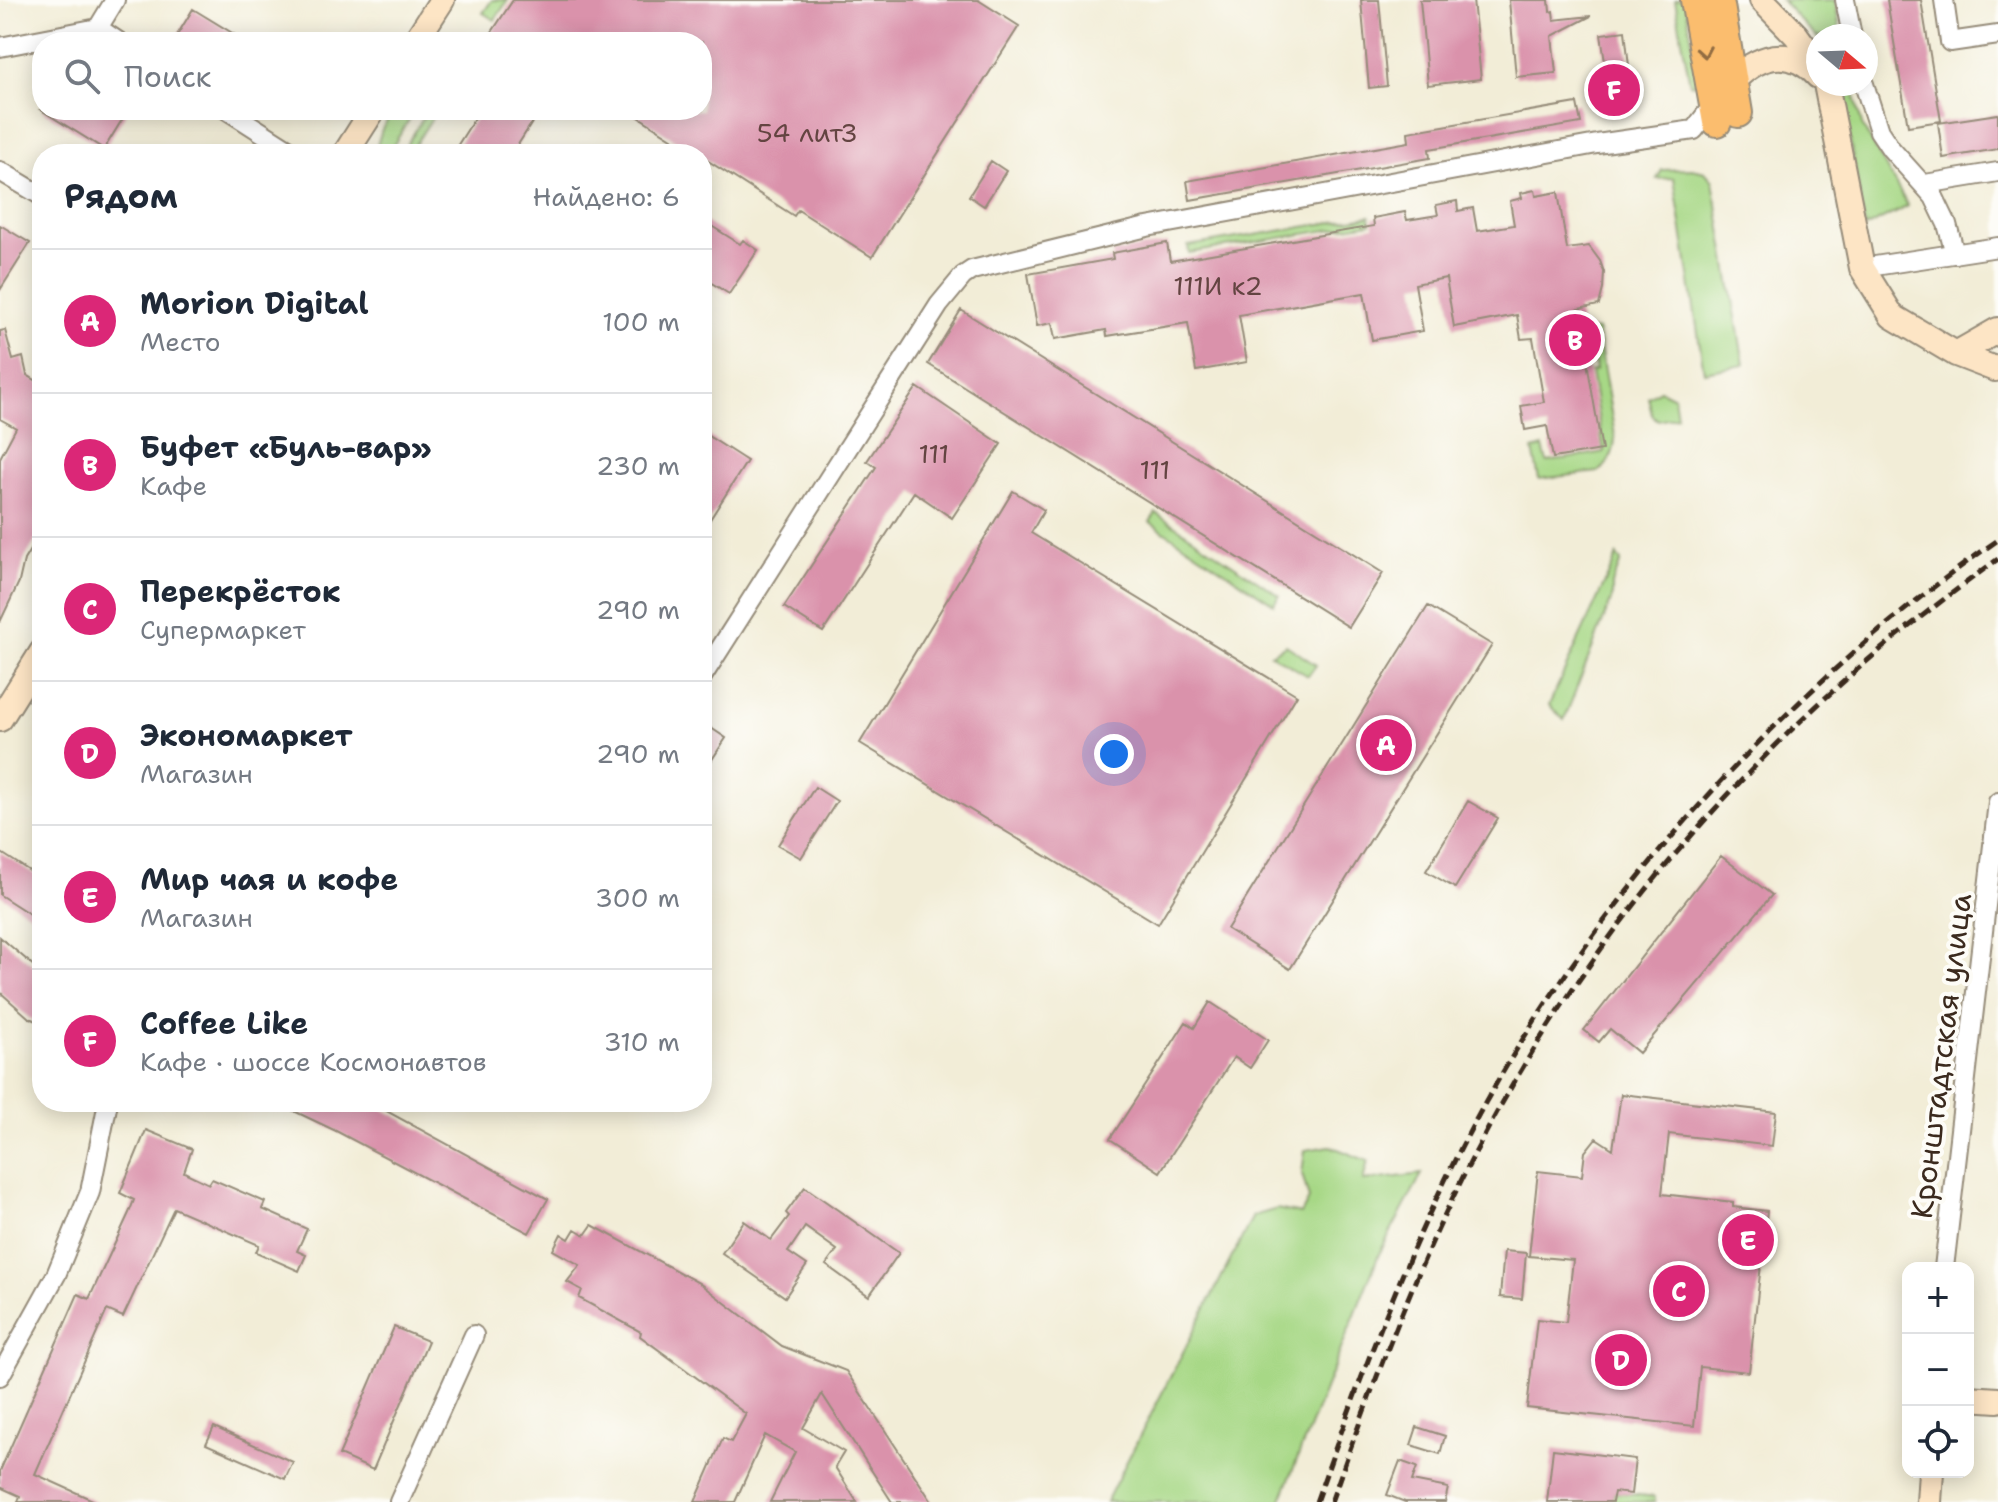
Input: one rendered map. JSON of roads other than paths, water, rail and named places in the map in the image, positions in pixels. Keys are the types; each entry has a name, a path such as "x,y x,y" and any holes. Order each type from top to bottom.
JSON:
{"main road":[{"path":"421,32 442,0"},
{"path":"1695,0 1723,113"},
{"path":"1719,0 1732,81 1723,113"},
{"path":"1762,0 1806,49"},
{"path":"1732,81 1754,64 1777,57 1806,65"},
{"path":"1827,96 1862,268 1892,316 1956,354 1997,368"},
{"path":"351,144 367,120"},
{"path":"1956,354 1998,330"},
{"path":"0,719 32,668"},
{"path":"1974,1398 1998,1400"},
{"path":"1929,1502 1931,1478"}],"street":[{"path":"98,28 115,0"},
{"path":"1845,0 1850,24"},
{"path":"1944,0 1950,42 1998,35"},
{"path":"77,32 98,28 104,32"},
{"path":"0,47 32,41"},
{"path":"1868,96 1879,131 1891,149 1925,184 1941,210 1955,254"},
{"path":"712,661 939,305 963,276 994,264 1147,227 1597,144 1694,130 1723,113"},
{"path":"243,120 280,144"},
{"path":"0,171 32,190"},
{"path":"1925,184 1998,172"},
{"path":"1862,268 1998,247"},
{"name":"Кронштадтская улица","path":"1945,1262 1998,802"},
{"path":"0,1376 56,1275 90,1192 106,1112"},
{"path":"399,1502 474,1335"}],"railway":[{"path":"1316,1502 1382,1324 1439,1193 1509,1062 1564,976 1626,893 1693,813 1764,737 1839,666 1917,600 1998,540"},
{"path":"1331,1502 1364,1410 1438,1228 1520,1072 1607,941 1706,819 1815,707 1874,655 1998,559"}],"place":[{"name":"Coffee Like","path":"1614,90"},
{"name":"Буфет «Буль-вар»","path":"1575,340"},
{"name":"Morion Digital","path":"1386,745"},
{"name":"Мир чая и кофе","path":"1748,1240"},
{"name":"Перекрёсток","path":"1679,1291"},
{"name":"Экономаркет","path":"1621,1360"}]}
